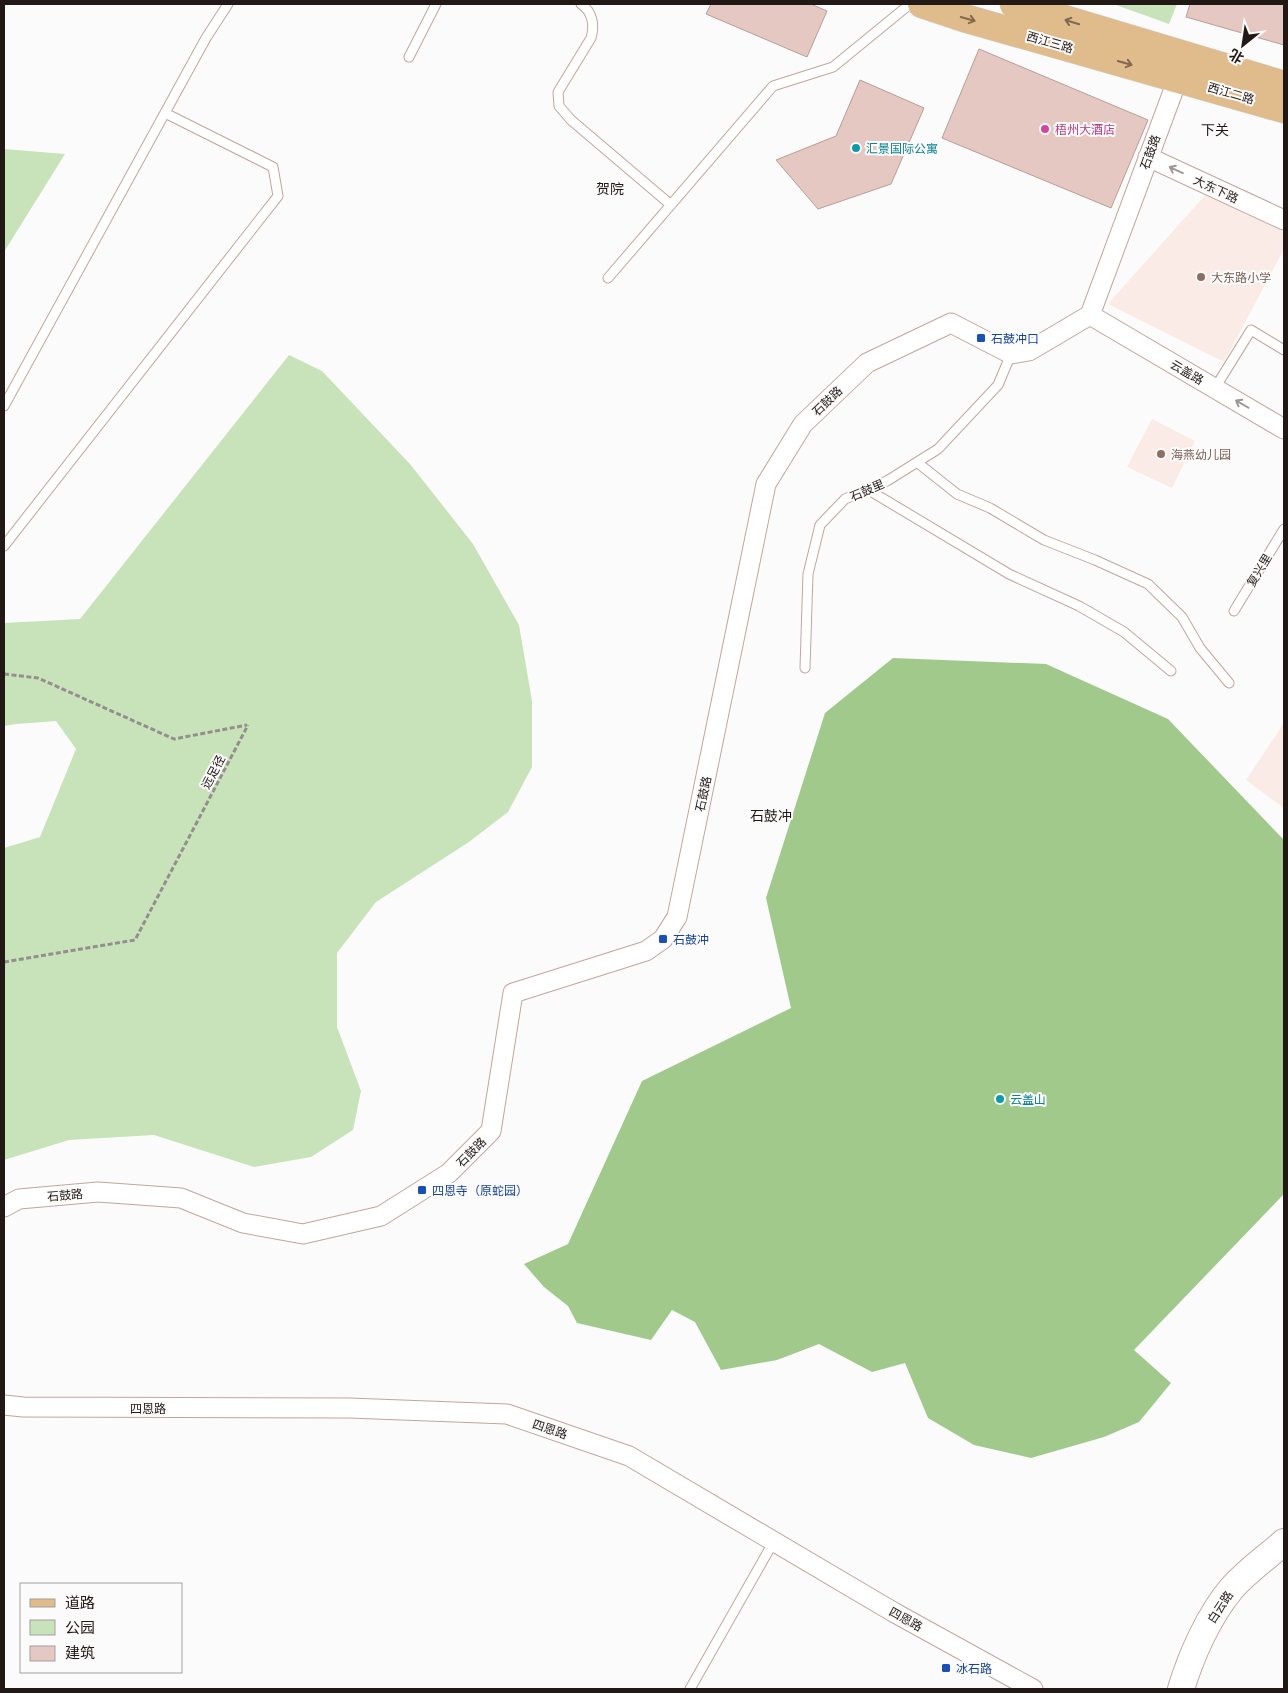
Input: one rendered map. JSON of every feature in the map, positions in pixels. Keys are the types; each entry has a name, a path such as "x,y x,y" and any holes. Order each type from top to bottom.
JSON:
{"main road":[{"name":"西江三路","path":"922,4 964,18 1182,67"},
{"name":"西江三路","path":"1014,4 1182,67"},
{"name":"西江二路","path":"1182,67 1284,85"},
{"name":"西江二路","path":"1182,67 1284,109"}],"street":[{"name":"石鼓路","path":"1090,315 1182,67"},
{"name":"大东下路","path":"1148,158 1284,220"},
{"path":"1011,354 1029,351 1090,315"},
{"name":"云盖路","path":"1090,315 1284,429"},
{"name":"石鼓路","path":"4,1207 19,1199 98,1192 181,1198 243,1223 303,1234 381,1216 449,1173 492,1131 514,994 646,951 662,940 677,917 766,484 803,424 867,362 951,323 1011,354"},
{"name":"四恩路","path":"4,1405 23,1408 349,1408 508,1414 629,1456 895,1613 1032,1689"},
{"name":"白云路","path":"1181,1689 1201,1639 1231,1589 1284,1542"}],"lane":[{"path":"4,406 206,38 228,4"},
{"path":"409,57 436,4"},
{"path":"581,4 587,8 594,28 592,38 558,92 559,106 571,120 671,205"},
{"path":"608,278 773,86 833,67 910,4"},
{"path":"4,546 278,196 273,167 165,113"},
{"path":"1215,388 1251,330 1284,350"},
{"name":"石鼓里","path":"805,668 808,574 820,525 845,499 887,481 938,449 998,385 1011,354"},
{"path":"918,463 956,494 990,508 1044,540 1148,584 1182,617 1200,648 1229,683"},
{"path":"867,489 1009,574 1079,606 1124,632 1171,671"},
{"name":"复兴里","path":"1234,611 1284,529"},
{"path":"690,1689 774,1541"}],"path":[{"name":"远足径","path":"4,674 38,678 174,739 248,725 134,940 4,962"}],"shaded area":[{"name":"大东路小学","path":"1207,193 1284,232 1284,249 1224,362 1108,304"},
{"name":"海燕幼儿园","path":"1152,419 1195,441 1172,488 1127,467"},
{"path":"1284,723 1284,808 1246,780"}],"green space":[{"path":"1113,4 1177,4 1169,24"},
{"path":"4,149 65,154 4,252"},
{"path":"289,355 322,371 410,464 473,544 519,625 532,701 532,767 508,812 469,842 376,902 337,953 337,1027 361,1091 353,1130 311,1157 254,1167 154,1135 69,1140 4,1160 4,848 40,837 76,749 56,721 4,726 4,623 80,619"},
{"path":"893,658 1046,664 1168,719 1284,840 1284,1194 1134,1350 1171,1383 1139,1422 1104,1437 1031,1458 974,1445 928,1418 905,1363 872,1372 819,1344 777,1360 721,1370 695,1322 672,1310 651,1340 577,1323 568,1306 544,1287 524,1264 568,1244 642,1081 791,1008 766,898 825,713"}],"building":[{"path":"711,4 811,4 827,11 807,57 706,14"},
{"path":"1190,4 1284,4 1284,45 1186,17"},
{"name":"梧州大酒店","path":"979,49 1148,120 1111,208 942,138"},
{"name":"汇景国际公寓","path":"860,80 924,108 891,184 818,209 776,160 836,136"}],"place":[{"name":"梧州大酒店","path":"1045,129"},
{"name":"汇景国际公寓","path":"856,148"},
{"name":"大东路小学","path":"1201,277"},
{"name":"石鼓冲口","path":"981,338"},
{"name":"海燕幼儿园","path":"1161,454"},
{"name":"石鼓冲","path":"663,939"},
{"name":"云盖山","path":"1000,1099"},
{"name":"四恩寺（原蛇园）","path":"422,1190"},
{"name":"冰石路","path":"946,1668"}],"district":[{"name":"下关","path":"1215,130"},
{"name":"贺院","path":"610,189"},
{"name":"石鼓冲","path":"771,816"}]}
